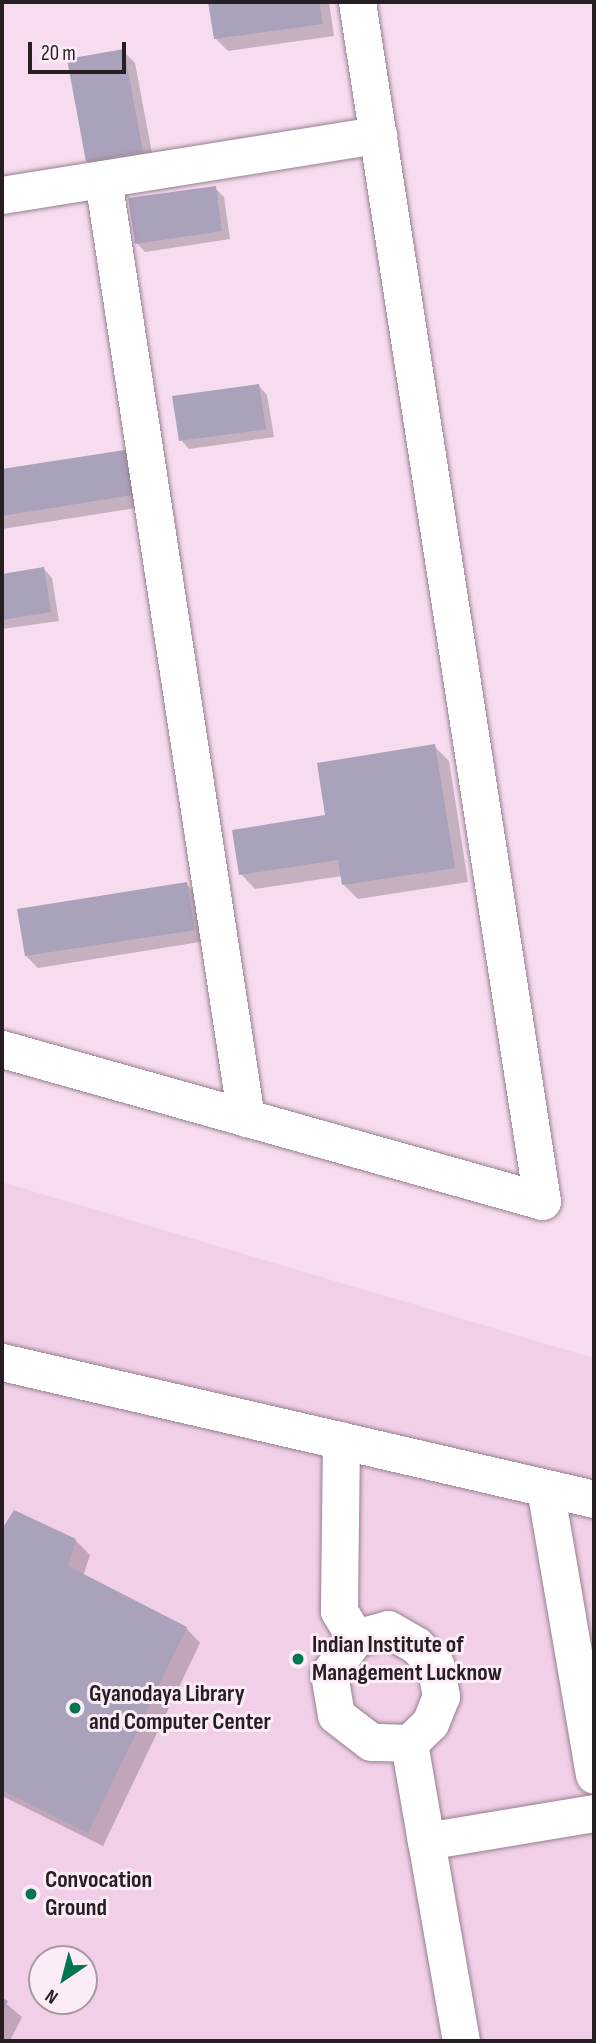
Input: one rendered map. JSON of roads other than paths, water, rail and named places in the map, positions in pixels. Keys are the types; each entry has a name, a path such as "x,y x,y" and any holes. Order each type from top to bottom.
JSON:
{"street":[{"path":"2,1049 542,1201 357,2"},
{"path":"2,195 378,135"},
{"path":"103,179 246,1118"},
{"path":"2,1362 594,1499"},
{"path":"341,1440 339,1611 355,1638"},
{"path":"545,1488 594,1775"},
{"path":"388,1629 416,1645 435,1665 441,1696 430,1723 409,1743 371,1742 335,1715 329,1674 355,1638 388,1629"},
{"path":"409,1743 461,2041"},
{"path":"426,1841 594,1813"}],"place":[{"name":"Indian Institute of Management Lucknow","path":"298,1659"},
{"name":"Gyanodaya Library and Computer Center","path":"75,1708"},
{"name":"Convocation Ground","path":"31,1894"}]}
